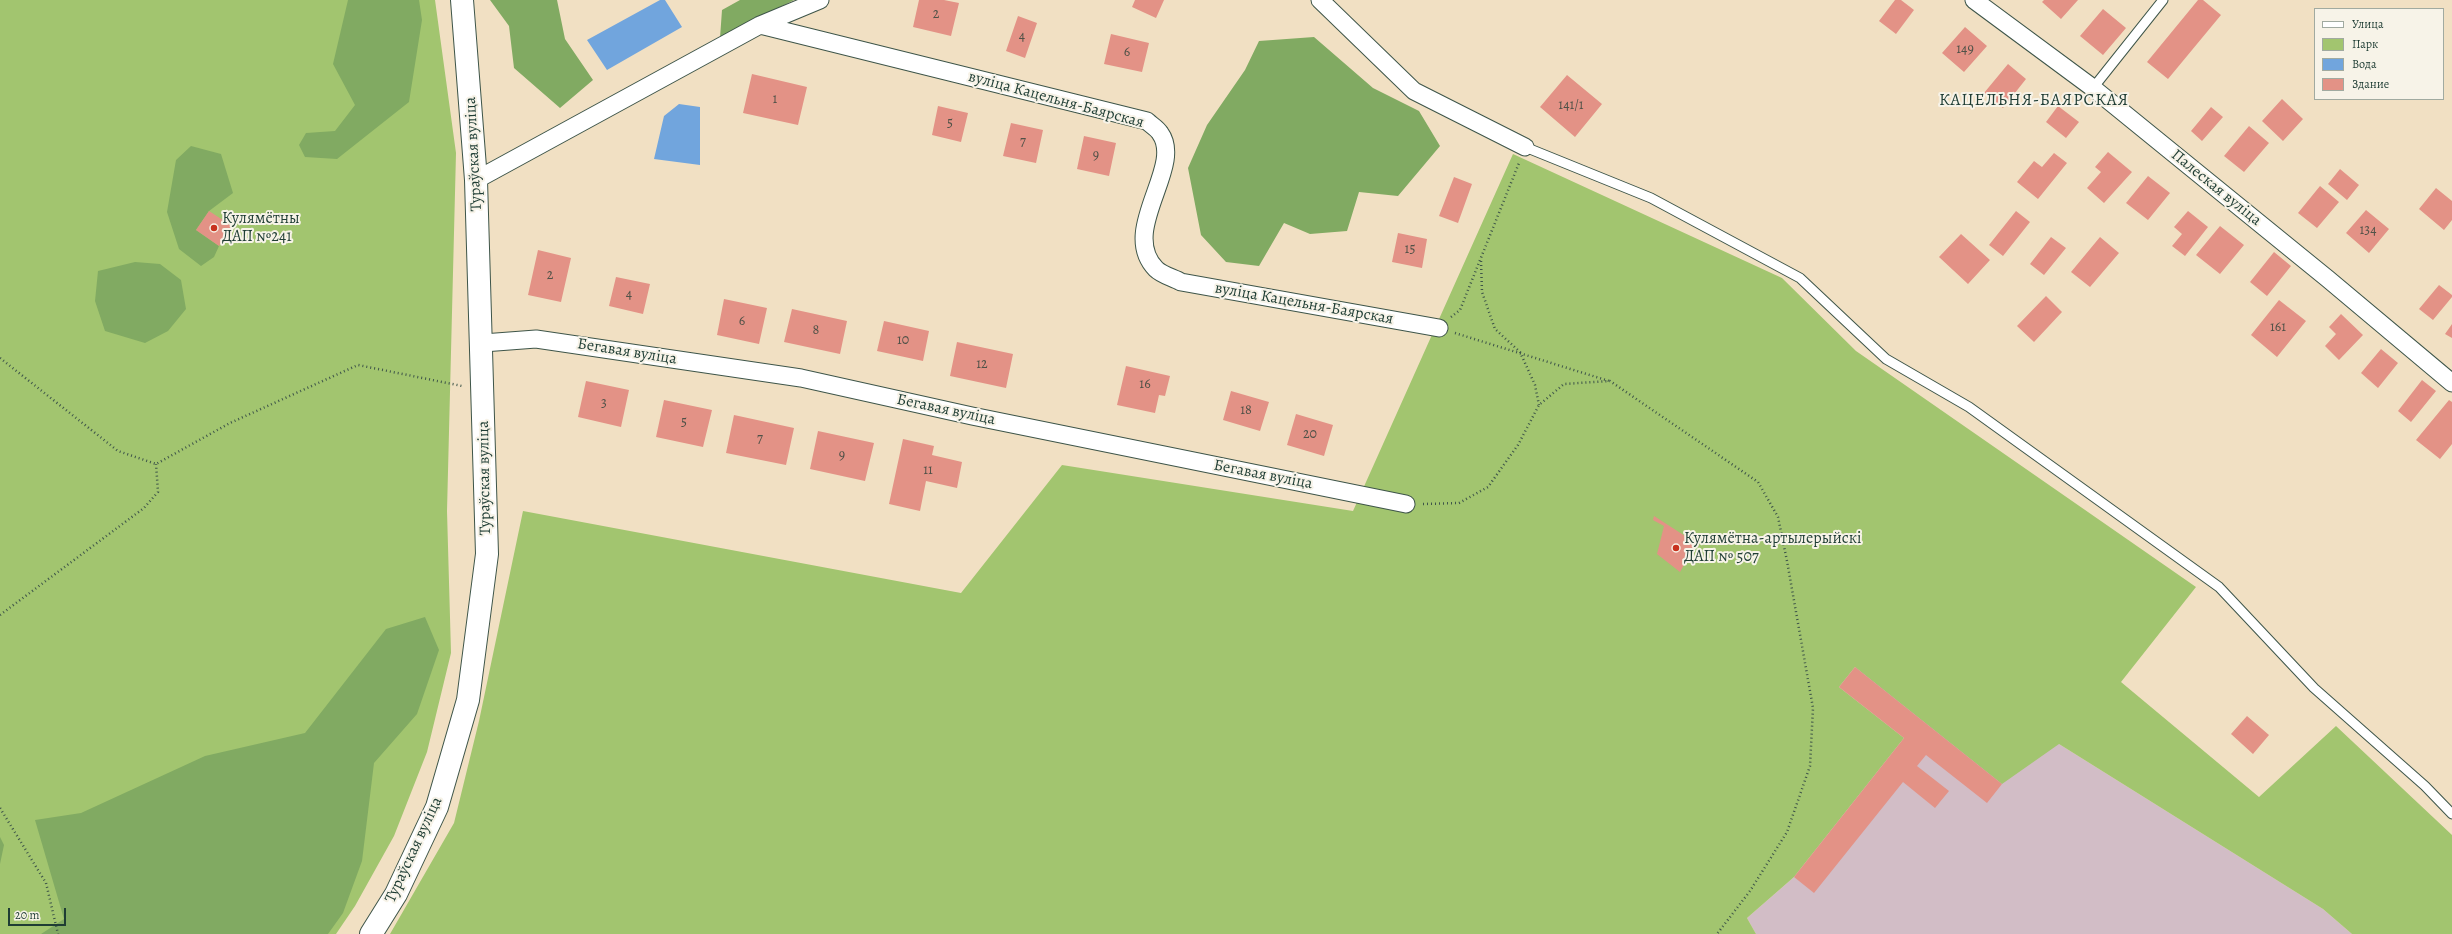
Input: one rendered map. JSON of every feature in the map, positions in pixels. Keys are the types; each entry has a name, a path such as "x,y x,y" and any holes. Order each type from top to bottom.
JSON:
{"street":[{"name":"Тураўская вуліца","path":"371,934 396,894 438,807 468,700 487,554 484,390 476,180 462,0"},
{"path":"476,180 760,25 820,0"},
{"path":"1320,0 1414,91 1525,146"},
{"name":"Палеская вуліца","path":"1974,0 2093,88 2328,279 2452,383"},
{"name":"вуліца Кацельня-Баярская","path":"760,25 1146,121 1161,133 1167,152 1143,233 1147,255 1157,270 1181,282 1439,328"},
{"name":"Бегавая вуліца","path":"482,343 536,338 801,378 972,416 1406,504"}],"lane":[{"path":"2093,88 2163,0"},
{"path":"1525,146 1651,198 1800,278 1886,359 1969,407 2219,587 2314,688 2426,786 2452,814"}],"path":[{"path":"1439,328 1460,310 1482,259 1525,146"},
{"path":"1482,259 1482,292 1495,329 1520,352 1535,385 1539,405"},
{"path":"1439,328 1610,381 1758,482 1778,516 1813,708 1810,766 1787,832 1750,890 1717,934"},
{"path":"0,358 118,451 156,464 230,423 358,364 484,390"},
{"path":"1406,504 1459,503 1488,487 1518,445 1539,405 1564,384 1610,381"},
{"path":"0,615 144,508 158,492 156,464"},
{"path":"0,808 46,883 58,934"}],"shaded area":[{"path":"1855,667 2059,744 2323,909 2352,934 1756,934 1747,918 1794,877 1904,738 1839,687"}],"green space":[{"path":"0,0 435,0 456,153 447,511 451,653 427,752 394,836 355,906 336,934 0,934"},
{"path":"348,0 419,0 422,20 409,102 337,159 305,157 299,145 306,133 335,131 355,105 333,64"},
{"path":"490,0 557,0 565,39 593,80 560,108 514,68 509,26"},
{"path":"740,0 794,0 720,38 722,10"},
{"path":"1314,37 1373,88 1419,111 1440,146 1398,196 1359,192 1347,231 1310,234 1284,223 1259,266 1226,262 1201,235 1188,168 1207,125 1245,70 1259,41"},
{"path":"191,146 221,154 233,193 209,211 196,230 219,246 214,257 201,266 179,249 167,212 176,160"},
{"path":"1513,154 1782,278 1856,351 2196,587 2121,682 2259,797 2336,726 2452,835 2452,934 2352,934 2323,909 2059,744 2002,784 1855,667 1839,687 1904,738 1794,877 1747,918 1756,934 390,934 454,823 479,721 523,511 961,593 1062,465 1353,511"},
{"path":"135,262 160,264 181,280 186,309 168,331 145,343 105,331 95,301 98,271"},
{"path":"425,617 439,650 417,714 374,763 362,861 343,913 328,934 41,934 64,919 35,820 81,813 205,756 305,733 386,629"},
{"path":"0,837 4,845 0,864"}],"water":[{"path":"660,0 665,0 682,27 607,70 587,40"},
{"path":"679,104 700,107 700,165 654,159 664,116"}],"building":[{"path":"919,0 944,0 959,3 951,36 913,27"},
{"path":"1135,0 1164,0 1156,18 1132,7"},
{"path":"1895,0 1901,0 1914,10 1896,34 1879,21"},
{"path":"2044,0 2078,0 2061,19 2042,2"},
{"path":"2198,0 2203,0 2221,15 2168,79 2147,62"},
{"path":"2103,9 2126,28 2103,55 2080,36"},
{"path":"1018,16 1037,23 1025,58 1006,51"},
{"path":"1965,27 1987,46 1964,72 1942,53"},
{"path":"1111,34 1149,43 1142,72 1104,64"},
{"path":"2008,64 2026,79 2003,108 1984,93"},
{"path":"752,74 807,87 798,125 743,113"},
{"path":"1567,75 1602,104 1575,137 1540,107"},
{"path":"2282,99 2303,119 2283,141 2262,121"},
{"path":"938,106 968,113 961,142 932,135"},
{"path":"2058,106 2079,122 2066,138 2046,122"},
{"path":"2211,107 2223,117 2202,141 2191,131"},
{"path":"1011,123 1043,130 1036,163 1003,156"},
{"path":"2249,126 2269,143 2244,172 2224,156"},
{"path":"1084,136 1116,143 1109,176 1077,169"},
{"path":"2108,152 2132,172 2104,203 2087,188 2101,172 2095,167"},
{"path":"2054,153 2067,163 2038,199 2017,182 2034,161 2042,167"},
{"path":"2340,169 2359,185 2347,200 2328,184"},
{"path":"2148,176 2170,193 2148,220 2126,203"},
{"path":"1454,177 1472,184 1458,223 1439,216"},
{"path":"2320,186 2339,202 2317,228 2298,213"},
{"path":"2436,188 2452,201 2452,220 2444,230 2419,209"},
{"path":"2366,210 2389,229 2369,253 2346,233"},
{"name":"Кулямётны ДАП №241","path":"209,211 232,226 219,246 196,230"},
{"path":"2016,211 2030,222 2003,256 1989,245"},
{"path":"2188,211 2208,227 2185,256 2172,246 2182,234 2174,227"},
{"path":"2220,226 2244,245 2220,274 2196,255"},
{"path":"1398,233 1427,239 1422,268 1392,262"},
{"path":"1961,234 1990,260 1968,284 1939,257"},
{"path":"2051,237 2066,248 2044,275 2030,264"},
{"path":"2100,237 2119,253 2090,287 2071,272"},
{"path":"538,250 571,258 561,302 528,295"},
{"path":"2274,252 2291,266 2267,296 2250,282"},
{"path":"616,277 650,284 643,314 609,306"},
{"path":"2439,285 2452,295 2452,297 2433,320 2419,309"},
{"path":"2046,296 2062,312 2034,342 2017,326"},
{"path":"724,299 767,308 759,344 717,335"},
{"path":"2279,300 2306,321 2277,357 2251,335"},
{"path":"792,309 847,321 840,354 784,342"},
{"path":"2341,314 2363,335 2339,360 2325,346 2336,334 2329,327"},
{"path":"884,321 929,331 923,361 877,351"},
{"path":"2452,324 2452,338 2445,334"},
{"path":"957,342 1013,354 1006,388 950,376"},
{"path":"2381,349 2398,363 2378,388 2361,373"},
{"path":"1126,366 1170,376 1165,396 1159,395 1155,413 1117,405"},
{"path":"2422,380 2436,391 2411,422 2398,411"},
{"path":"586,381 629,390 621,427 578,417"},
{"path":"1231,391 1269,402 1260,431 1223,420"},
{"path":"664,400 712,410 703,447 656,437"},
{"path":"2449,400 2452,402 2452,444 2440,459 2416,440"},
{"path":"1296,414 1333,425 1324,456 1287,445"},
{"path":"734,415 794,428 786,465 726,453"},
{"path":"818,431 874,443 865,481 810,469"},
{"path":"903,439 934,446 932,455 962,462 957,488 926,481 920,511 889,504"},
{"name":"Кулямётна-артылерыйскі ДАП № 507","path":"1654,516 1696,543 1680,572 1657,554 1664,526 1653,520"},
{"path":"1855,667 2002,784 1987,803 1926,755 1917,766 1949,791 1935,808 1903,782 1814,893 1794,877 1904,738 1839,687"},
{"path":"2247,716 2269,735 2253,754 2231,734"}],"place":[{"name":"Кулямётны ДАП №241","path":"214,228"},
{"name":"Кулямётна-артылерыйскі ДАП № 507","path":"1676,548"}],"district":[{"name":"КАЦЕЛЬНЯ-БАЯРСКАЯ","path":"2034,101"}]}
